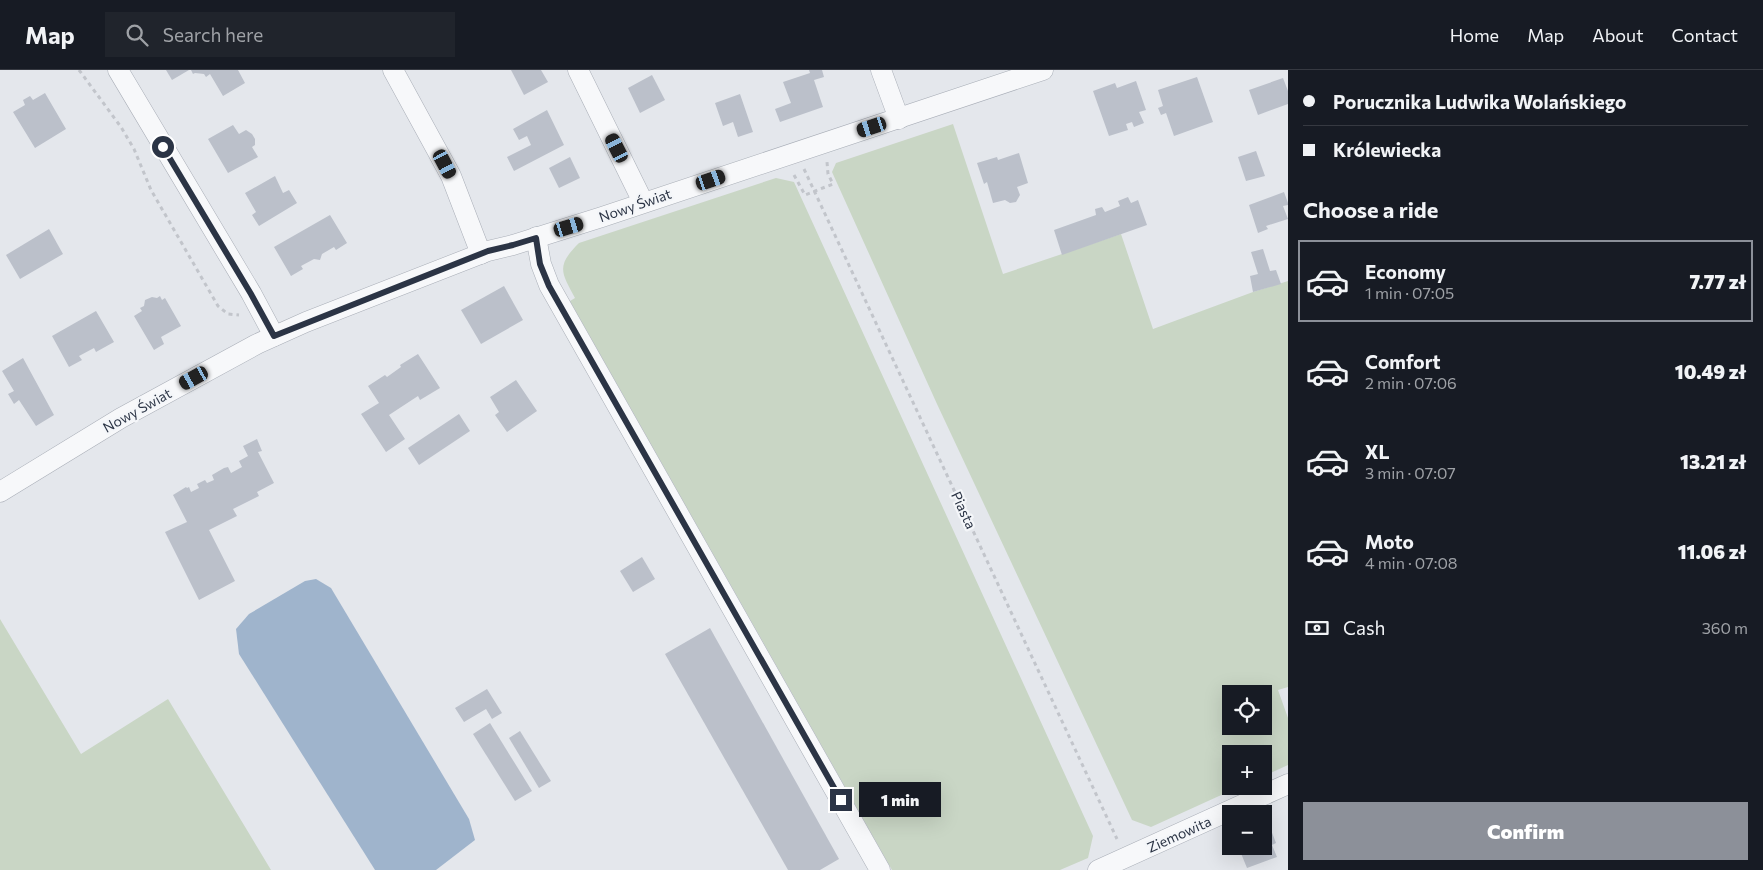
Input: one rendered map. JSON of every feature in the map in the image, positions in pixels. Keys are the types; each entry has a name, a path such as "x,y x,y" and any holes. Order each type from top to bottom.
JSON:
{"street":[{"path":"118,70 274,336"},
{"path":"394,70 452,176 481,254"},
{"path":"578,70 643,202"},
{"path":"881,70 899,119"},
{"name":"Nowy Świat","path":"0,492 121,418 274,336 481,254 536,238 1043,70"},
{"path":"536,238 540,264 549,286 880,870"},
{"name":"Ziemowita","path":"1098,870 1129,864 1288,784"}],"path":[{"path":"79,70 121,127 134,149 151,190 218,306 223,312 234,316 257,305"},
{"name":"Piasta","path":"796,151 1129,864"},
{"path":"787,173 793,174 805,195 833,184 828,174 827,163 834,156"}],"green space":[{"path":"953,124 1003,274 1121,234 1153,329 1288,281 1288,687 1278,690 1288,718 1288,765 1272,772 1272,745 1222,745 1222,795 1151,827 1132,820 937,404 832,172 836,163"},
{"path":"776,178 794,182 1093,836 1088,858 1060,870 892,870 570,301 575,298 566,282 563,269 567,258 579,243"},
{"path":"0,619 81,754 168,699 271,870 0,870"}],"water":[{"path":"316,579 331,588 469,819 475,840 436,870 375,870 239,654 236,629 249,614 305,581"}],"building":[{"path":"166,70 189,70 172,80"},
{"path":"191,70 238,70 245,83 223,96 210,74 206,77 204,74 193,74"},
{"path":"511,70 541,70 548,82 524,95"},
{"path":"809,70 822,70 824,77 814,80 823,107 780,122 775,109 791,103 783,82 810,73"},
{"path":"652,75 665,100 640,113 628,88"},
{"path":"1197,77 1213,122 1174,136 1166,113 1161,115 1158,108 1163,106 1158,90"},
{"path":"1283,78 1288,91 1288,104 1258,115 1249,90"},
{"path":"1136,81 1146,110 1139,112 1144,123 1134,127 1132,122 1126,124 1128,130 1109,136 1093,91 1115,83 1117,88"},
{"path":"45,93 66,129 35,148 13,112 25,105 23,100 30,96 33,100"},
{"path":"740,94 753,132 738,137 733,122 723,126 715,103"},
{"path":"547,110 564,145 514,171 507,157 531,145 527,136 519,140 513,129"},
{"path":"233,125 239,134 246,130 252,134 255,139 255,145 252,147 258,157 228,173 208,139"},
{"path":"1256,151 1265,176 1246,181 1238,157"},
{"path":"1019,153 1028,183 1017,187 1020,195 1016,202 1010,203 1005,200 993,203 987,182 984,184 977,163 997,157 998,160"},
{"path":"570,157 580,178 559,188 549,168"},
{"path":"275,176 283,193 289,190 297,203 259,226 252,215 256,212 245,193"},
{"path":"1284,192 1288,205 1283,206 1288,219 1266,226 1268,229 1258,233 1249,205"},
{"path":"1128,197 1131,203 1138,200 1147,225 1062,255 1054,230 1096,215 1095,209 1102,207 1105,212 1120,206 1118,201"},
{"path":"330,215 347,243 336,250 334,247 322,254 320,260 314,259 301,266 303,269 291,276 274,247"},
{"path":"49,229 63,254 20,279 6,255"},
{"path":"1263,249 1270,271 1276,270 1281,284 1253,292 1250,276 1258,274 1251,252"},
{"path":"504,286 523,320 481,344 461,310"},
{"path":"160,296 162,300 165,298 181,326 161,337 164,344 154,350 134,316 142,311 140,308 144,306 145,300"},
{"path":"96,311 114,342 96,352 94,348 79,356 82,360 69,367 52,336"},
{"path":"418,354 440,388 420,400 418,396 389,415 405,439 386,452 361,414 379,403 368,386 385,375 387,377 401,367 400,365"},
{"path":"23,358 54,415 36,426 19,400 14,404 8,394 14,391 2,371"},
{"path":"516,380 537,411 507,432 495,415 499,412 490,397"},
{"path":"459,414 470,431 419,465 408,448"},
{"path":"257,439 262,451 258,452 274,483 257,492 259,496 233,509 237,516 209,530 235,581 199,600 165,532 187,522 173,495 186,487 189,487 191,492 199,488 197,484 205,480 207,483 214,480 212,475 224,468 228,467 231,473 242,467 239,461 248,456 243,446"},
{"path":"642,557 655,579 633,592 620,571"},
{"path":"710,628 839,859 820,870 788,870 665,654"},
{"path":"487,689 502,713 492,719 486,709 464,722 455,708"},
{"path":"490,723 532,791 515,801 473,734"},
{"path":"520,731 551,781 539,788 509,738"},
{"path":"1272,833 1276,843 1272,845"},
{"path":"1272,845 1277,857 1247,868 1242,855 1272,855"}],"route":[{"path":"163,147 274,336 488,251 536,238 540,264 549,286 841,800"}]}
